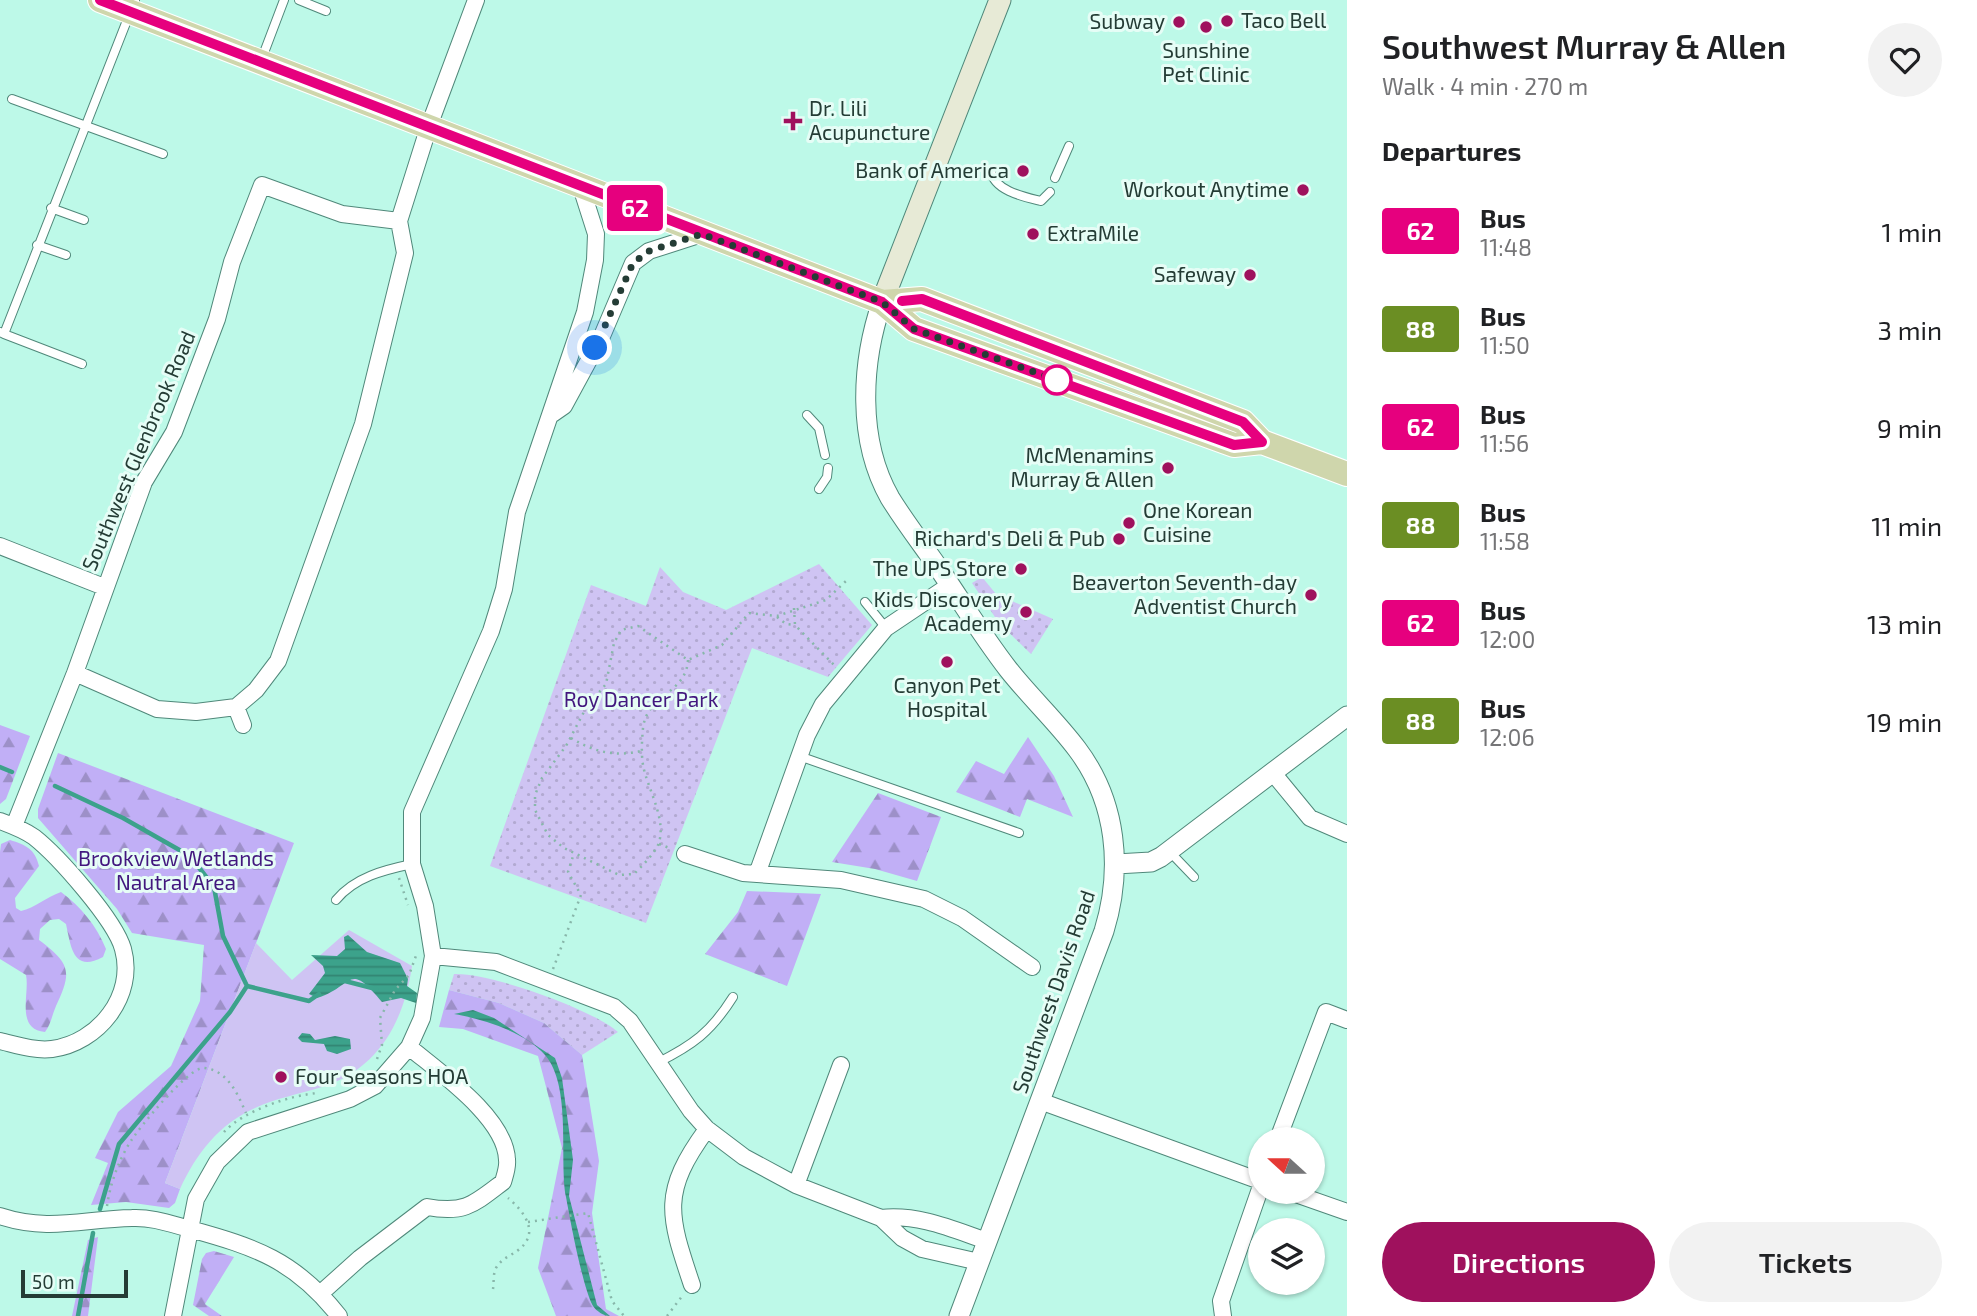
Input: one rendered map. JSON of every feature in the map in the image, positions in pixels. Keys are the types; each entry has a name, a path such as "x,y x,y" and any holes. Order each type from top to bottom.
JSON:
{"main road":[{"path":"102,0 132,6 261,61 882,302 914,329 1234,445 1262,442 1347,474"},
{"path":"882,302 1000,0"}],"street":[{"path":"75,673 157,709 196,712 236,707 256,690 278,661 363,424 411,252 399,221 429,126 476,0"},
{"name":"Southwest Glenbrook Road","path":"7,824 75,673 144,482 179,419 218,319 232,262 262,185 342,214 399,221"},
{"path":"173,1316 196,1199 217,1162 248,1132 350,1100 375,1086 409,1047 422,1018 426,953 425,906 412,864 412,813 491,631 504,589 517,512 538,445 551,415 553,399 585,312 595,260 596,234 581,187"},
{"path":"551,415 564,406 602,335 633,263 649,251 702,234"},
{"name":"Southwest Davis Road","path":"882,302 871,337 866,383 873,453 889,496 1007,668 1065,734 1093,774 1110,819 1115,864 1113,898 1104,931 959,1316"},
{"path":"0,546 104,587"},
{"path":"757,874 799,756 823,704 840,680 886,628 950,585"},
{"path":"236,707 243,725"},
{"path":"1115,864 1151,862 1169,851 1347,716"},
{"path":"1273,773 1310,818 1347,834"},
{"path":"0,1041 29,1049 52,1049 82,1041 106,1022 119,996 124,972 124,952 116,929 96,903 34,837 7,824"},
{"path":"685,854 728,869 757,874 841,880 924,899 962,918 1032,967"},
{"path":"426,953 496,962 624,1013 676,1092 707,1129 744,1157 796,1185 881,1218 902,1238 922,1249 979,1262"},
{"path":"1283,1127 1326,1012 1347,1020"},
{"path":"321,1293 360,1258 427,1207 450,1211 464,1209 503,1182 508,1160 499,1133 466,1094 409,1047"},
{"path":"796,1185 841,1065"},
{"path":"1040,1101 1248,1177"},
{"path":"692,1285 672,1220 673,1190 684,1161 707,1129"},
{"path":"1223,1316 1221,1301 1255,1204"},
{"path":"1324,1204 1347,1212"},
{"path":"0,1216 36,1225 135,1217 170,1222 253,1247 290,1268 321,1293 339,1316"},
{"path":"881,1218 931,1221 987,1241"}],"lane":[{"path":"261,61 284,0"},
{"path":"299,0 326,11"},
{"path":"82,364 2,333 132,6"},
{"path":"12,99 163,153"},
{"path":"1055,178 1069,146"},
{"path":"991,172 992,179 1000,186 1030,199 1041,201 1050,191"},
{"path":"51,208 84,220"},
{"path":"37,245 66,255"},
{"path":"807,415 819,428 825,455"},
{"path":"819,489 827,477 828,468"},
{"path":"865,602 886,628"},
{"path":"799,756 1019,833"},
{"path":"1169,851 1194,877"},
{"path":"336,900 346,888 368,876 412,864"},
{"path":"657,1063 692,1046 717,1023 733,997"}],"path":[{"path":"688,660 722,645 749,613 777,616 832,596 846,581"},
{"path":"794,608 795,625"},
{"path":"777,616 786,624 795,625 835,664 840,680"},
{"path":"638,626 688,660 685,677 679,686 651,704 646,714 641,751 659,824 659,844 640,868 626,876 574,853 548,835 540,824 534,803 542,778 571,737 580,718 606,684 614,643 621,630 638,626"},
{"path":"571,737 607,754 621,755 641,751"},
{"path":"549,982 581,895 568,872 574,853"},
{"path":"389,1006 395,989 426,953"},
{"path":"106,1220 115,1175 129,1144 176,1087 195,1070 204,1067 222,1075 235,1087 246,1113"},
{"path":"493,1289 495,1269 528,1239 528,1222 517,1205 496,1188"},
{"path":"528,1222 588,1213 612,1301 624,1316"},
{"path":"667,1316 670,1308 692,1285"}],"green space":[{"name":"Roy Dancer Park","path":"819,564 872,625 828,677 752,648 646,923 490,866 591,585 646,606 660,567 683,592 726,610"},
{"path":"982,577 996,594 1053,619 1031,654 999,623 972,583"},
{"path":"0,725 30,736 6,799 0,804"},
{"path":"1028,737 1054,776 1073,817 1027,799 1020,817 956,792 976,761 1004,774"},
{"name":"Brookview Wetlands Nautral Area","path":"58,753 294,843 165,1183 180,1189 175,1203 169,1208 126,1202 91,1205 108,1163 95,1158 118,1112 171,1066 200,1001 204,945 132,933 117,909 38,818 38,809"},
{"path":"878,793 941,817 917,881 875,869 832,862"},
{"path":"10,840 29,848 39,866 15,898 16,908 26,910 61,892 87,917 106,949 103,957 85,962 79,960 72,949 66,924 59,919 50,920 40,929 39,940 63,962 66,969 65,985 45,1032 36,1029 27,1018 26,975 0,959 0,852 1,844"},
{"path":"747,891 821,894 787,986 705,954 738,912"},
{"path":"349,930 412,966 403,1006 385,1040 359,1068 342,1079 271,1101 230,1122 201,1152 180,1189 165,1183 256,943 292,980"},
{"path":"454,974 514,985 564,1003 618,1032 582,1055 544,1023 499,1003 449,990"},
{"path":"449,990 499,1003 544,1023 582,1055 599,1161 592,1213 606,1309 619,1316 556,1316 538,1268 562,1148 538,1056 463,1029 439,1027"},
{"path":"98,1237 88,1316 72,1316 88,1240"},
{"path":"214,1251 234,1257 205,1304 222,1316 209,1316 193,1305 202,1259 206,1253"}],"shaded area":[{"path":"348,935 367,952 400,963 408,979 407,986 417,993 416,1003 401,998 382,1002 371,989 356,979 317,998 309,994 325,973 323,966 311,955 337,956 345,949 344,937"},
{"path":"473,1010 494,1018 555,1058 562,1078 573,1160 569,1196 597,1305 610,1316 600,1313 593,1306 577,1253 564,1182 562,1104 553,1068 537,1047 515,1033 478,1019 454,1014"},
{"path":"302,1033 310,1034 315,1040 335,1036 350,1039 351,1049 337,1054 327,1051 324,1044 302,1042 298,1038"}],"waterway":[{"path":"0,767 12,772"},
{"path":"55,786 123,818 190,856 214,887 223,936 247,986 309,1001 319,994"},
{"path":"341,980 376,989"},
{"path":"100,1209 119,1144 230,1012 247,986"},
{"path":"78,1316 93,1233"}],"bus line":[{"name":"62","path":"100,0 882,302 914,329 1234,445 1262,442 1243,422 922,299 902,301"}],"place":[{"name":"Taco Bell","path":"1227,21"},
{"name":"Subway","path":"1179,22"},
{"name":"Sunshine Pet Clinic","path":"1206,27"},
{"name":"Dr. Lili Acupuncture","path":"793,121"},
{"name":"Bank of America","path":"1023,171"},
{"name":"Workout Anytime","path":"1303,190"},
{"name":"ExtraMile","path":"1033,234"},
{"name":"Safeway","path":"1250,275"},
{"name":"McMenamins Murray & Allen","path":"1168,468"},
{"name":"One Korean Cuisine","path":"1129,523"},
{"name":"Richard's Deli & Pub","path":"1119,539"},
{"name":"The UPS Store","path":"1021,569"},
{"name":"Beaverton Seventh-day Adventist Church","path":"1311,595"},
{"name":"Kids Discovery Academy","path":"1026,612"},
{"name":"Canyon Pet Hospital","path":"947,662"},
{"name":"Four Seasons HOA","path":"281,1077"}],"route":[{"path":"595,348 633,263 649,251 702,234 882,302 914,329 1062,382 1057,380"}]}
